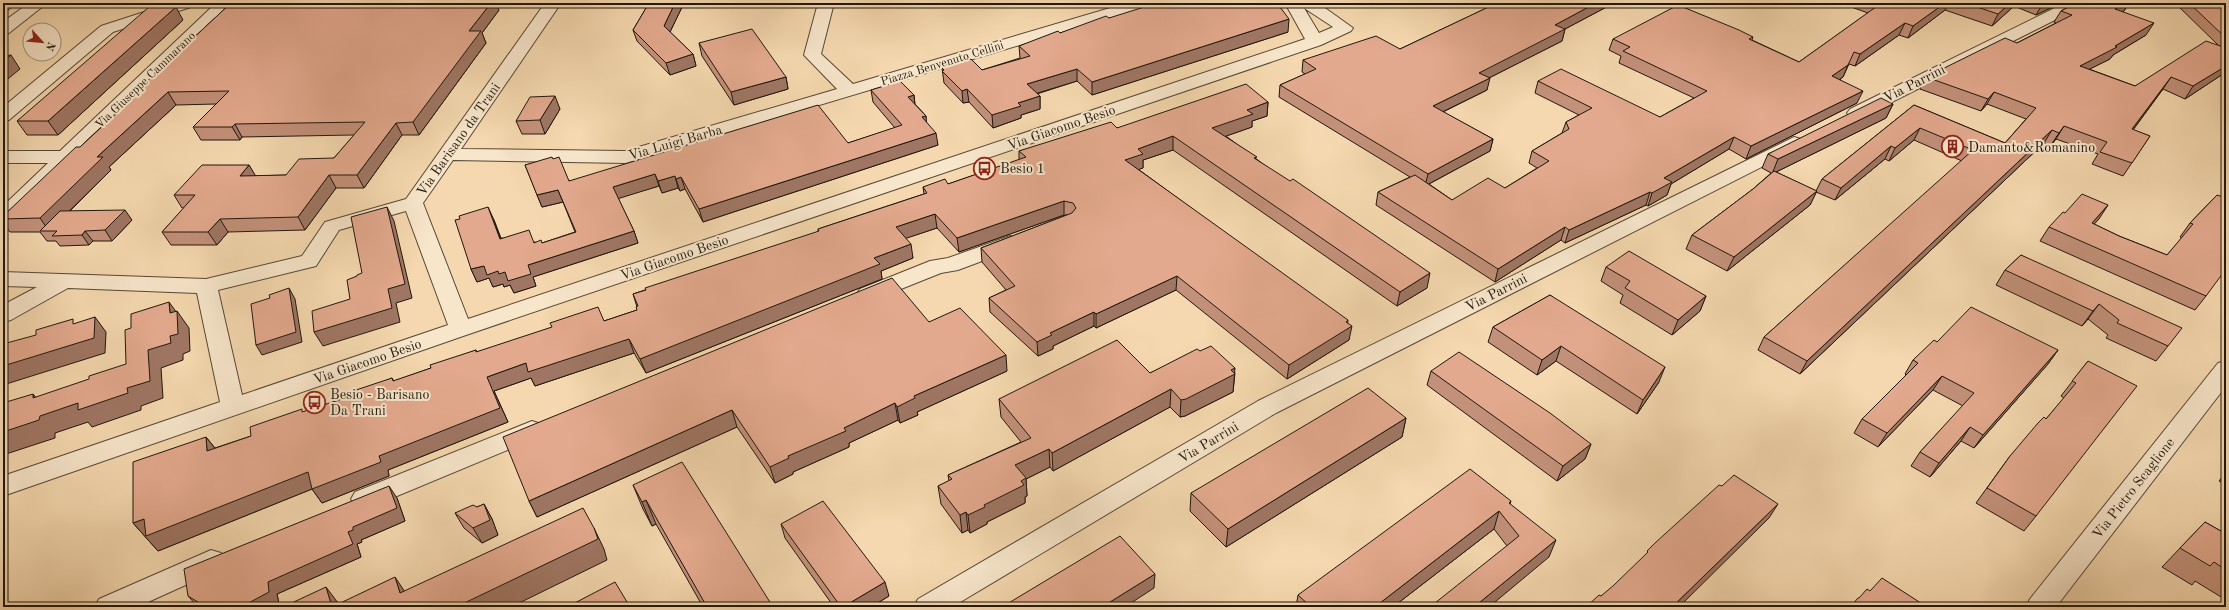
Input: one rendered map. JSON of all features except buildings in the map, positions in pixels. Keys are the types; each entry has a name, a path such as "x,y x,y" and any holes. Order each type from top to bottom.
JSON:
{"street":[{"path":"3,6 8,3"},
{"path":"3,30 39,3"},
{"path":"3,116 108,29 188,3"},
{"name":"Via Giuseppe Cammarano","path":"3,217 226,3"},
{"name":"Via Barisano da Trani","path":"461,329 413,203 553,3"},
{"path":"826,3 812,55 850,90"},
{"path":"1293,3 1315,41"},
{"name":"Via Giacomo Besio","path":"3,486 461,329 1315,41 1345,28 1307,3"},
{"name":"Via Parrini","path":"1840,120 2077,3"},
{"name":"Piazza Benvenuto Cellini","path":"850,90 1135,4"},
{"name":"Via Luigi Barba","path":"447,154 626,157 850,90"},
{"name":"Via Parrini","path":"928,607 1267,407 1812,134"},
{"path":"3,157 65,157"},
{"path":"3,279 206,286 309,261 332,226 413,203"},
{"path":"849,302 938,266 951,265 1030,236"},
{"path":"3,315 65,281"},
{"path":"206,286 233,407"},
{"name":"Via Pietro Scaglione","path":"2040,607 2226,369"},
{"path":"347,506 554,422"},
{"path":"109,607 184,572 229,554"}],"place":[{"name":"Damanto&Romanino","path":"1952,147"},
{"name":"Besio 1","path":"984,168"},
{"name":"Besio - Barisano Da Trani","path":"315,402"}]}
